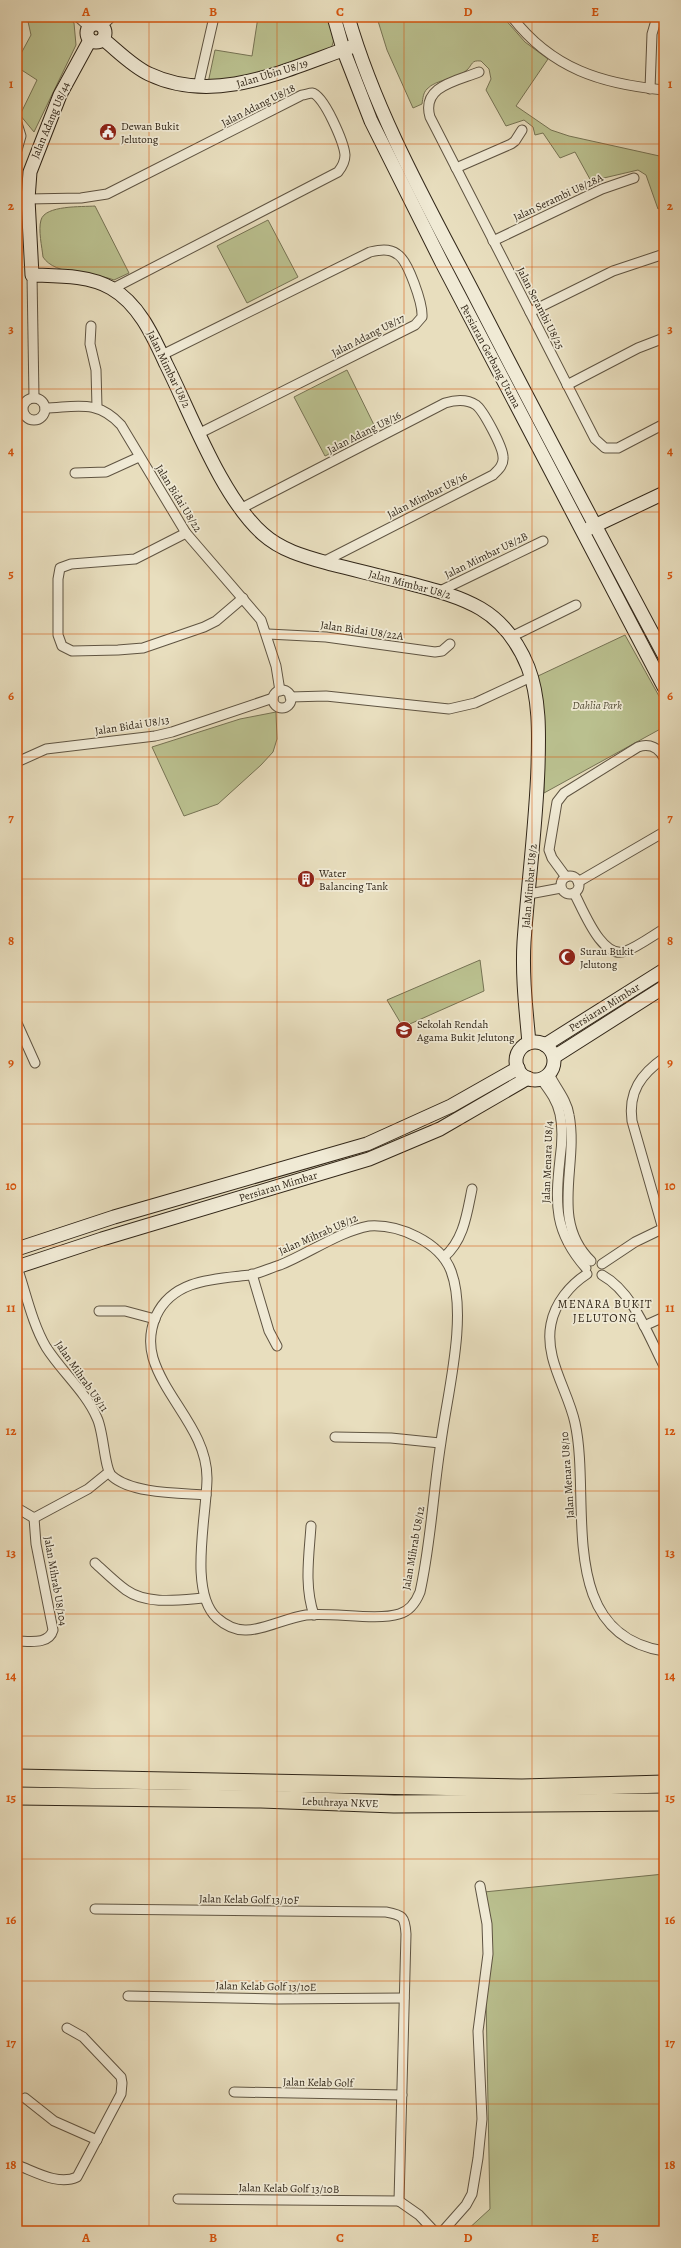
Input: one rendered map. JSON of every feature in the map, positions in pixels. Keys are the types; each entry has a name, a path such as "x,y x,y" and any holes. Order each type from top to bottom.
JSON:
{"highway":[{"name":"Lebuhraya NKVE","path":"17,1778 522,1788 664,1784"},
{"name":"Lebuhraya NKVE","path":"17,1796 261,1799 394,1804 664,1802"}],"street":[{"path":"78,17 101,23 106,32 97,40"},
{"path":"195,86 214,17"},
{"name":"Persiaran Gerbang Utama","path":"334,17 343,50 371,121 442,263 664,687"},
{"name":"Persiaran Gerbang Utama","path":"348,17 356,45 377,98 442,233 664,655"},
{"path":"512,17 529,37 543,48 579,71 611,83 664,90"},
{"path":"650,88 652,34 657,17"},
{"name":"Jalan Ubin U8/19","path":"97,40 148,73 173,83 195,86 222,86 253,81 356,45"},
{"name":"Jalan Adang U8/44","path":"34,398 32,275 28,199 29,180 32,163 60,95 97,40"},
{"name":"Jalan Serambi U8/25","path":"479,72 433,92 427,104 430,117 595,439 605,448 618,448 664,424"},
{"name":"Jalan Adang U8/18","path":"28,199 81,198 107,194 302,95 312,93 318,97 327,109 344,149 344,162 338,172 112,289"},
{"path":"17,123 21,136 17,150"},
{"path":"456,168 511,144 515,141 522,130"},
{"name":"Jalan Serambi U8/28A","path":"493,241 602,189 634,178"},
{"name":"Jalan Adang U8/17","path":"162,355 370,252 392,251 403,259 422,308 422,317 414,325 200,433"},
{"path":"530,312 613,271 664,254"},
{"name":"Jalan Mimbar U8/2","path":"32,275 82,279 112,289 133,307 147,324 220,475 255,526 273,542 289,551 323,562 440,591 470,601 483,609 500,624 511,637 531,677 537,712 539,750 524,976 529,1043"},
{"path":"45,408 97,407 96,370 90,344 91,326"},
{"path":"567,385 638,348 664,338"},
{"path":"34,398 40,400 45,408 44,415 35,420 28,418 20,410 25,403 34,398"},
{"name":"Jalan Adang U8/16","path":"242,508 445,403 460,400 476,405 490,427"},
{"name":"Jalan Bidai U8/22","path":"97,407 110,414 121,425 186,533 256,611 268,634 276,666 280,691"},
{"name":"Jalan Mimbar U8/16","path":"323,562 493,475 502,464 504,457 490,427"},
{"path":"75,473 106,472 139,457"},
{"path":"583,531 664,493"},
{"path":"186,533 135,559 71,564 60,568 58,579 58,634 62,646 72,651 144,648 204,627 216,621 243,598"},
{"name":"Jalan Mimbar U8/2B","path":"440,591 543,541"},
{"path":"511,637 576,605"},
{"name":"Jalan Bidai U8/22A","path":"268,634 326,637 435,652 442,651 450,644"},
{"path":"290,698 326,696 449,709 475,703 531,677"},
{"path":"280,691 286,692 290,698 289,704 280,708 274,704 273,698 280,691"},
{"name":"Jalan Bidai U8/13","path":"17,762 46,749 155,736 172,732 273,698"},
{"path":"566,877 552,858 549,850 555,810 561,795 643,746 656,748 664,758"},
{"path":"578,882 664,832"},
{"path":"561,888 561,883 566,877"},
{"path":"561,888 566,893 574,893 578,890 578,882 574,877 566,877"},
{"path":"529,894 561,888"},
{"path":"574,893 598,937 603,944 614,952 626,951 664,929"},
{"name":"Persiaran Mimbar","path":"545,1045 664,970"},
{"name":"Persiaran Mimbar","path":"554,1057 664,988"},
{"path":"17,1023 35,1063"},
{"path":"534,1042 545,1045 554,1057 552,1069 545,1076 528,1078 518,1068 517,1056 524,1046 529,1043 534,1042"},
{"path":"602,1264 634,1242 663,1229 632,1121 630,1108 636,1086 652,1066 664,1058"},
{"name":"Persiaran Mimbar","path":"17,1249 114,1217 367,1144 451,1106 518,1068"},
{"name":"Jalan Menara U8/4","path":"545,1076 569,1114 568,1212 571,1232 588,1267"},
{"name":"Persiaran Mimbar","path":"17,1267 102,1239 369,1159 440,1129 528,1078"},
{"path":"444,1256 452,1249 459,1236 472,1189"},
{"name":"Jalan Mihrab U8/12","path":"369,1226 384,1226 399,1229 422,1241 444,1256 455,1284 458,1307 455,1346 440,1443 422,1582 420,1592 412,1606 400,1614 314,1615 284,1619 251,1630 240,1630 225,1624 216,1618 209,1609 204,1598 202,1563 206,1469 203,1450 153,1358 150,1338 154,1319 165,1299 181,1290 221,1276 252,1274 304,1255 353,1230 369,1226"},
{"path":"598,1261 602,1264 604,1270 602,1275 594,1278 588,1267 598,1261"},
{"name":"Jalan Mihrab U8/11","path":"17,1267 42,1338 90,1406 99,1422 109,1472"},
{"name":"Jalan Menara U8/10","path":"588,1267 557,1306 552,1320 550,1336 557,1373 575,1422 579,1456 586,1575 594,1601 609,1623 630,1640 643,1646 664,1651"},
{"path":"252,1274 267,1325 277,1346"},
{"path":"602,1275 609,1279 624,1293 644,1326 664,1366"},
{"path":"98,1311 129,1311 154,1319"},
{"path":"644,1326 664,1317"},
{"path":"335,1438 398,1438 440,1443"},
{"path":"17,1508 34,1518 88,1489 109,1472 121,1481 150,1491 206,1495"},
{"name":"Jalan Mihrab U8/104","path":"17,1641 45,1640 52,1635 53,1630 36,1544 34,1518"},
{"path":"311,1526 308,1581 309,1596 314,1615"},
{"path":"95,1563 126,1590 138,1596 164,1600 204,1598"},
{"path":"443,2231 466,2205 472,2194 478,2158 482,2120 478,2031 488,1954 487,1924 480,1886"},
{"name":"Jalan Kelab Golf 13/10F","path":"95,1909 386,1912 402,1917 405,1921 404,1998"},
{"name":"Jalan Kelab Golf 13/10E","path":"128,1996 277,1999 404,1998"},
{"path":"404,1998 399,2201 419,2215 434,2231"},
{"path":"17,2165 58,2180 72,2180 77,2177 121,2094 121,2077 83,2037 66,2028"},
{"name":"Jalan Kelab Golf","path":"234,2092 402,2095"},
{"path":"25,2098 54,2121 97,2140"},
{"name":"Jalan Kelab Golf 13/10B","path":"178,2199 399,2201"}],"green space":[{"path":"27,17 67,17 74,23 76,45 34,132 20,115 37,80 17,67 17,61 31,35"},
{"path":"258,17 329,17 334,34 332,46 330,50 253,78 208,83 215,50 252,56"},
{"path":"379,17 503,17 525,42 548,59 516,106 551,130 569,136 664,157 664,207 658,209 646,175 638,170 591,181 575,152 560,158 543,133 535,135 533,127 524,120 506,126 486,90 491,79 489,69 481,61 472,63 463,73 431,86 427,89 423,96 422,104 413,108 387,50 378,21"},
{"path":"95,206 129,273 114,280 106,277 65,271 49,263 43,257 40,229 41,220 44,215 56,209"},
{"path":"268,220 298,277 247,303 217,246"},
{"path":"347,370 377,431 325,456 294,397"},
{"name":"Dahlia Park","path":"625,635 664,705 664,727 544,793 544,721 538,676"},
{"path":"276,712 277,739 273,752 261,765 218,804 184,816 152,747 240,719"},
{"path":"480,960 484,991 403,1027 387,1000"},
{"path":"664,1874 664,2231 466,2231 490,2209 484,1892"}],"place":[{"name":"Dewan Bukit Jelutong","path":"108,132"},
{"name":"Water Balancing Tank","path":"306,879"},
{"name":"Surau Bukit Jelutong","path":"567,957"},
{"name":"Sekolah Rendah Agama Bukit Jelutong","path":"404,1030"}],"district":[{"name":"MENARA BUKIT JELUTONG","path":"605,1311"}]}
